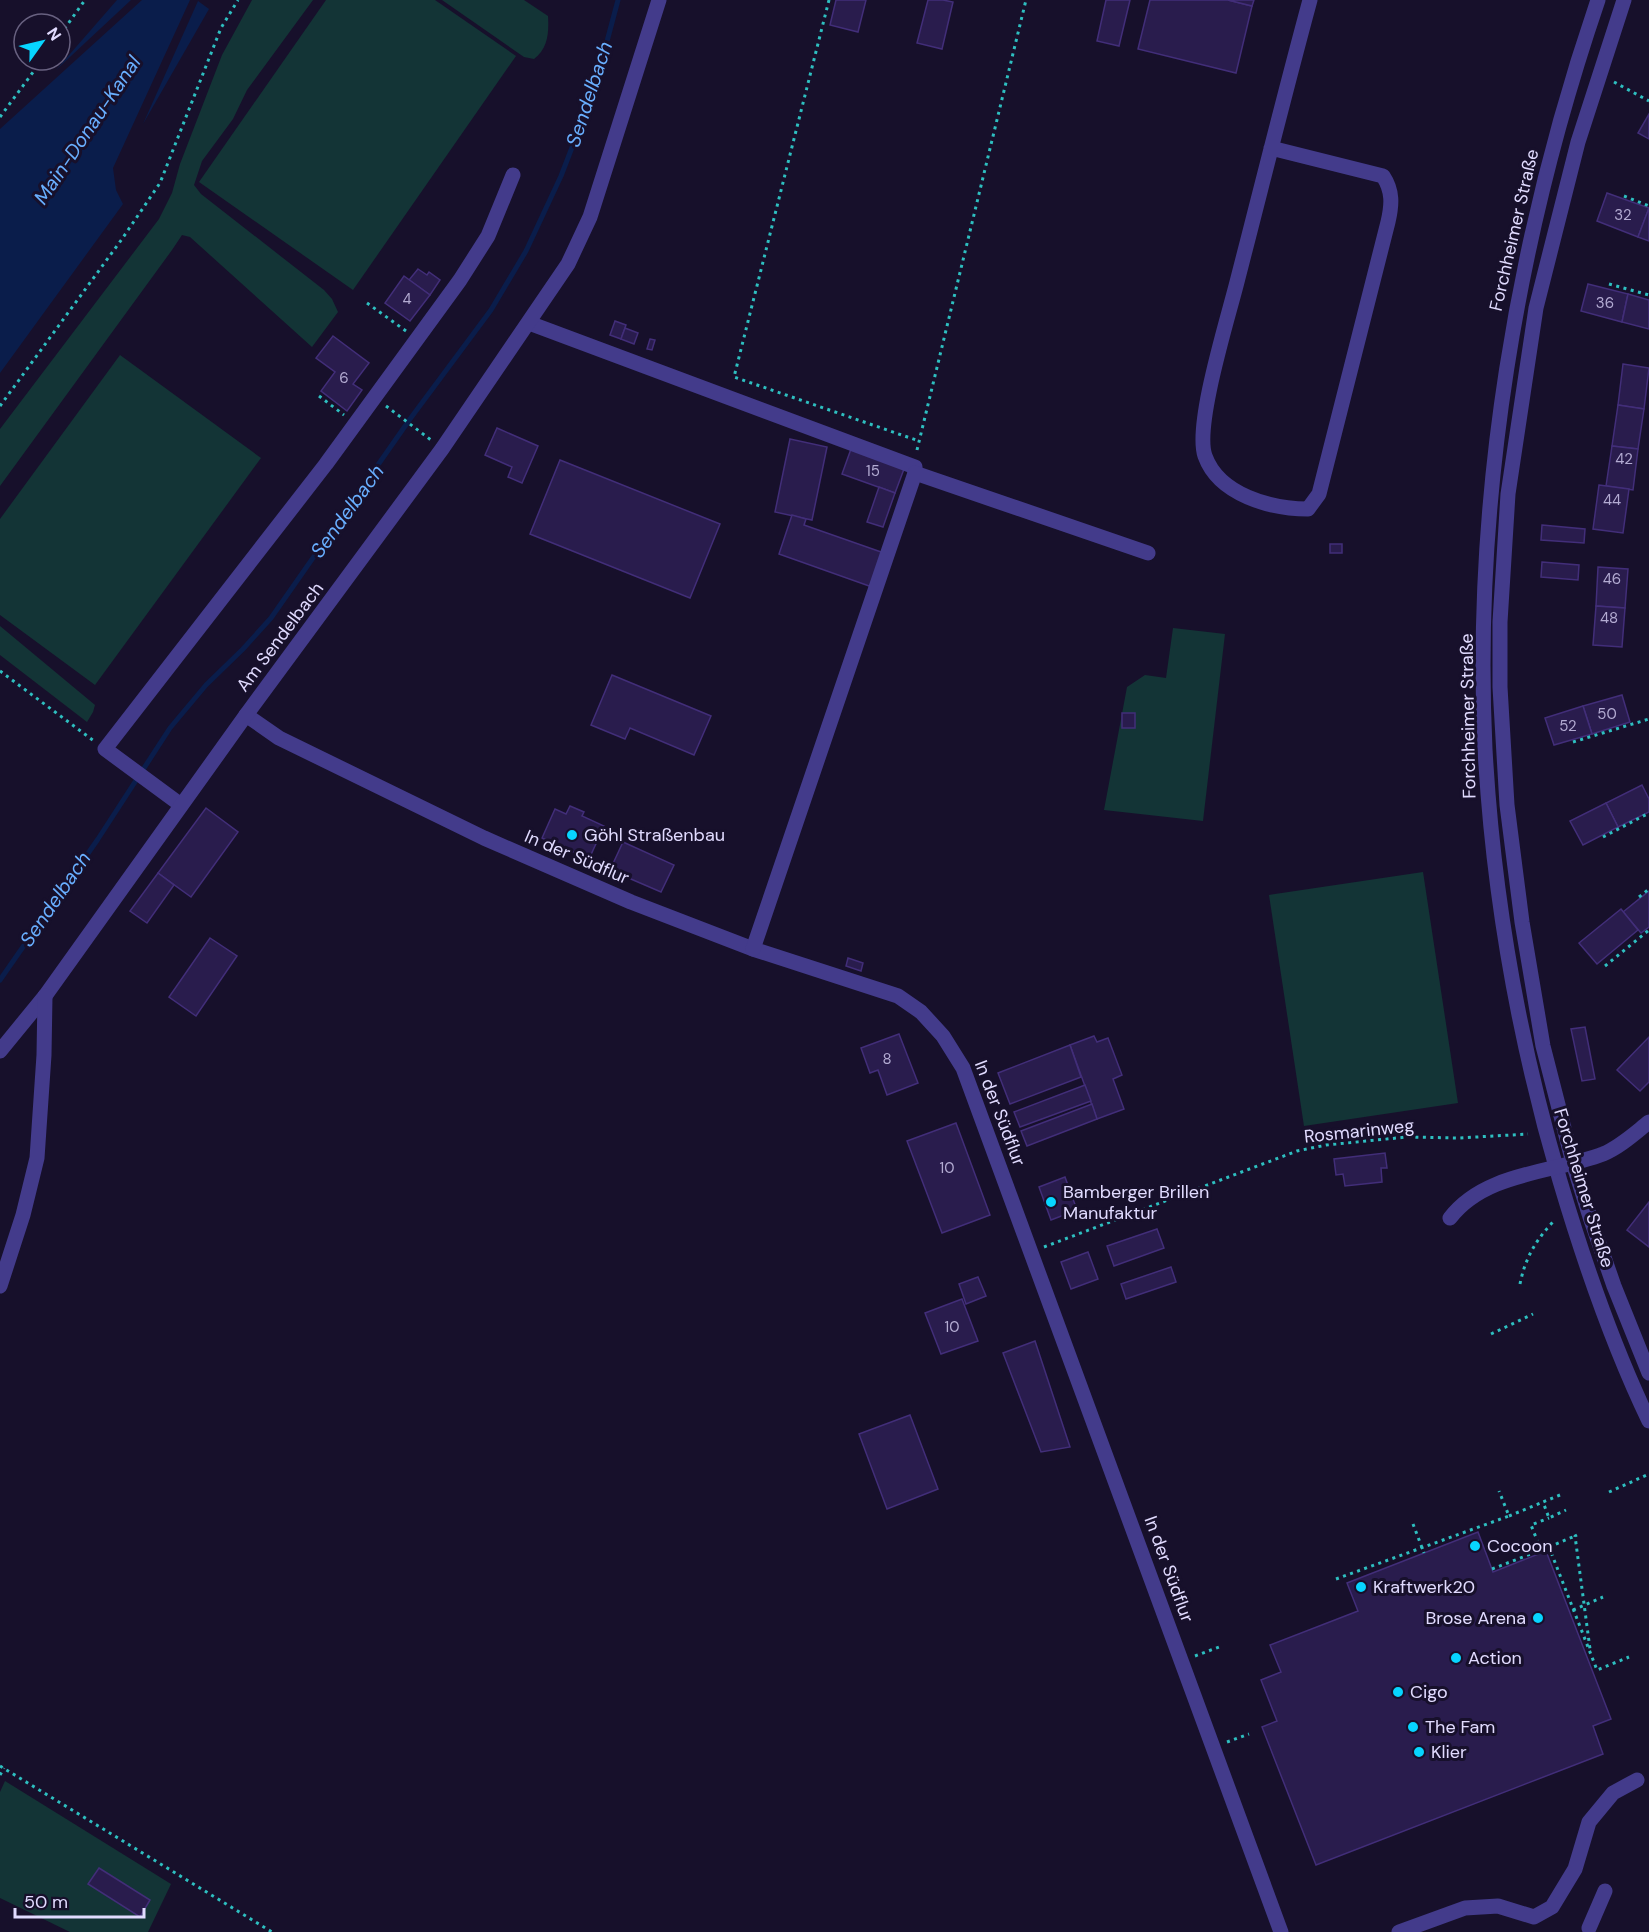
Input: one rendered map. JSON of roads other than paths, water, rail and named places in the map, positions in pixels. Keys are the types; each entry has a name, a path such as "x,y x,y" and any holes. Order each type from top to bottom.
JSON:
{"street":[{"name":"Am Sendelbach","path":"0,1051 45,996 246,715 408,495 568,264 590,217 659,0"},
{"path":"1271,148 1383,176 1390,187 1391,206 1388,222 1319,494 1308,509 1289,509 1240,494 1217,478 1204,456 1202,432 1216,362 1271,148 1310,0"},
{"name":"Forchheimer Straße","path":"1598,0 1559,123 1516,307 1499,429 1486,557 1485,749 1504,926 1525,1048 1539,1109 1569,1212 1598,1295 1649,1421"},
{"name":"Forchheimer Straße","path":"1624,0 1578,142 1536,308 1508,494 1500,622 1500,687 1506,793 1522,922 1543,1046 1573,1163 1614,1286 1649,1373"},
{"path":"182,805 105,749 319,474 417,339 488,236 513,176"},
{"path":"529,323 915,470 1148,553"},
{"path":"753,949 915,470"},
{"name":"In der Südflur","path":"246,715 279,738 484,838 631,902 753,949 898,996 921,1012 943,1036 963,1068 1281,1932"},
{"path":"0,1286 23,1215 37,1158 44,1055 45,996"},
{"path":"1450,1218 1461,1204 1480,1192 1515,1178 1605,1153 1649,1122"},
{"path":"1400,1932 1465,1908 1498,1906 1534,1917 1552,1907 1575,1869 1589,1822 1613,1793 1637,1780"},
{"path":"1589,1928 1605,1891"}],"water":[{"path":"117,0 131,0 72,55 72,52"},
{"name":"Main-Donau-Kanal","path":"142,0 190,0 113,168 116,190 123,204 0,373 0,129 63,72 72,72 72,64"},
{"path":"198,1 209,9 143,124"}],"waterway":[{"name":"Sendelbach","path":"0,980 98,839 170,728 206,685 271,618 410,419 491,310 526,251 561,176 602,60 618,0"}],"place":[{"name":"Göhl Straßenbau","path":"572,835"},
{"name":"Bamberger Brillen Manufaktur","path":"1051,1202"},
{"name":"Cocoon","path":"1475,1546"},
{"name":"Kraftwerk20","path":"1361,1587"},
{"name":"Brose Arena","path":"1538,1618"},
{"name":"Action","path":"1456,1658"},
{"name":"Cigo","path":"1398,1692"},
{"name":"The Fam","path":"1413,1727"},
{"name":"Klier","path":"1419,1752"}]}
